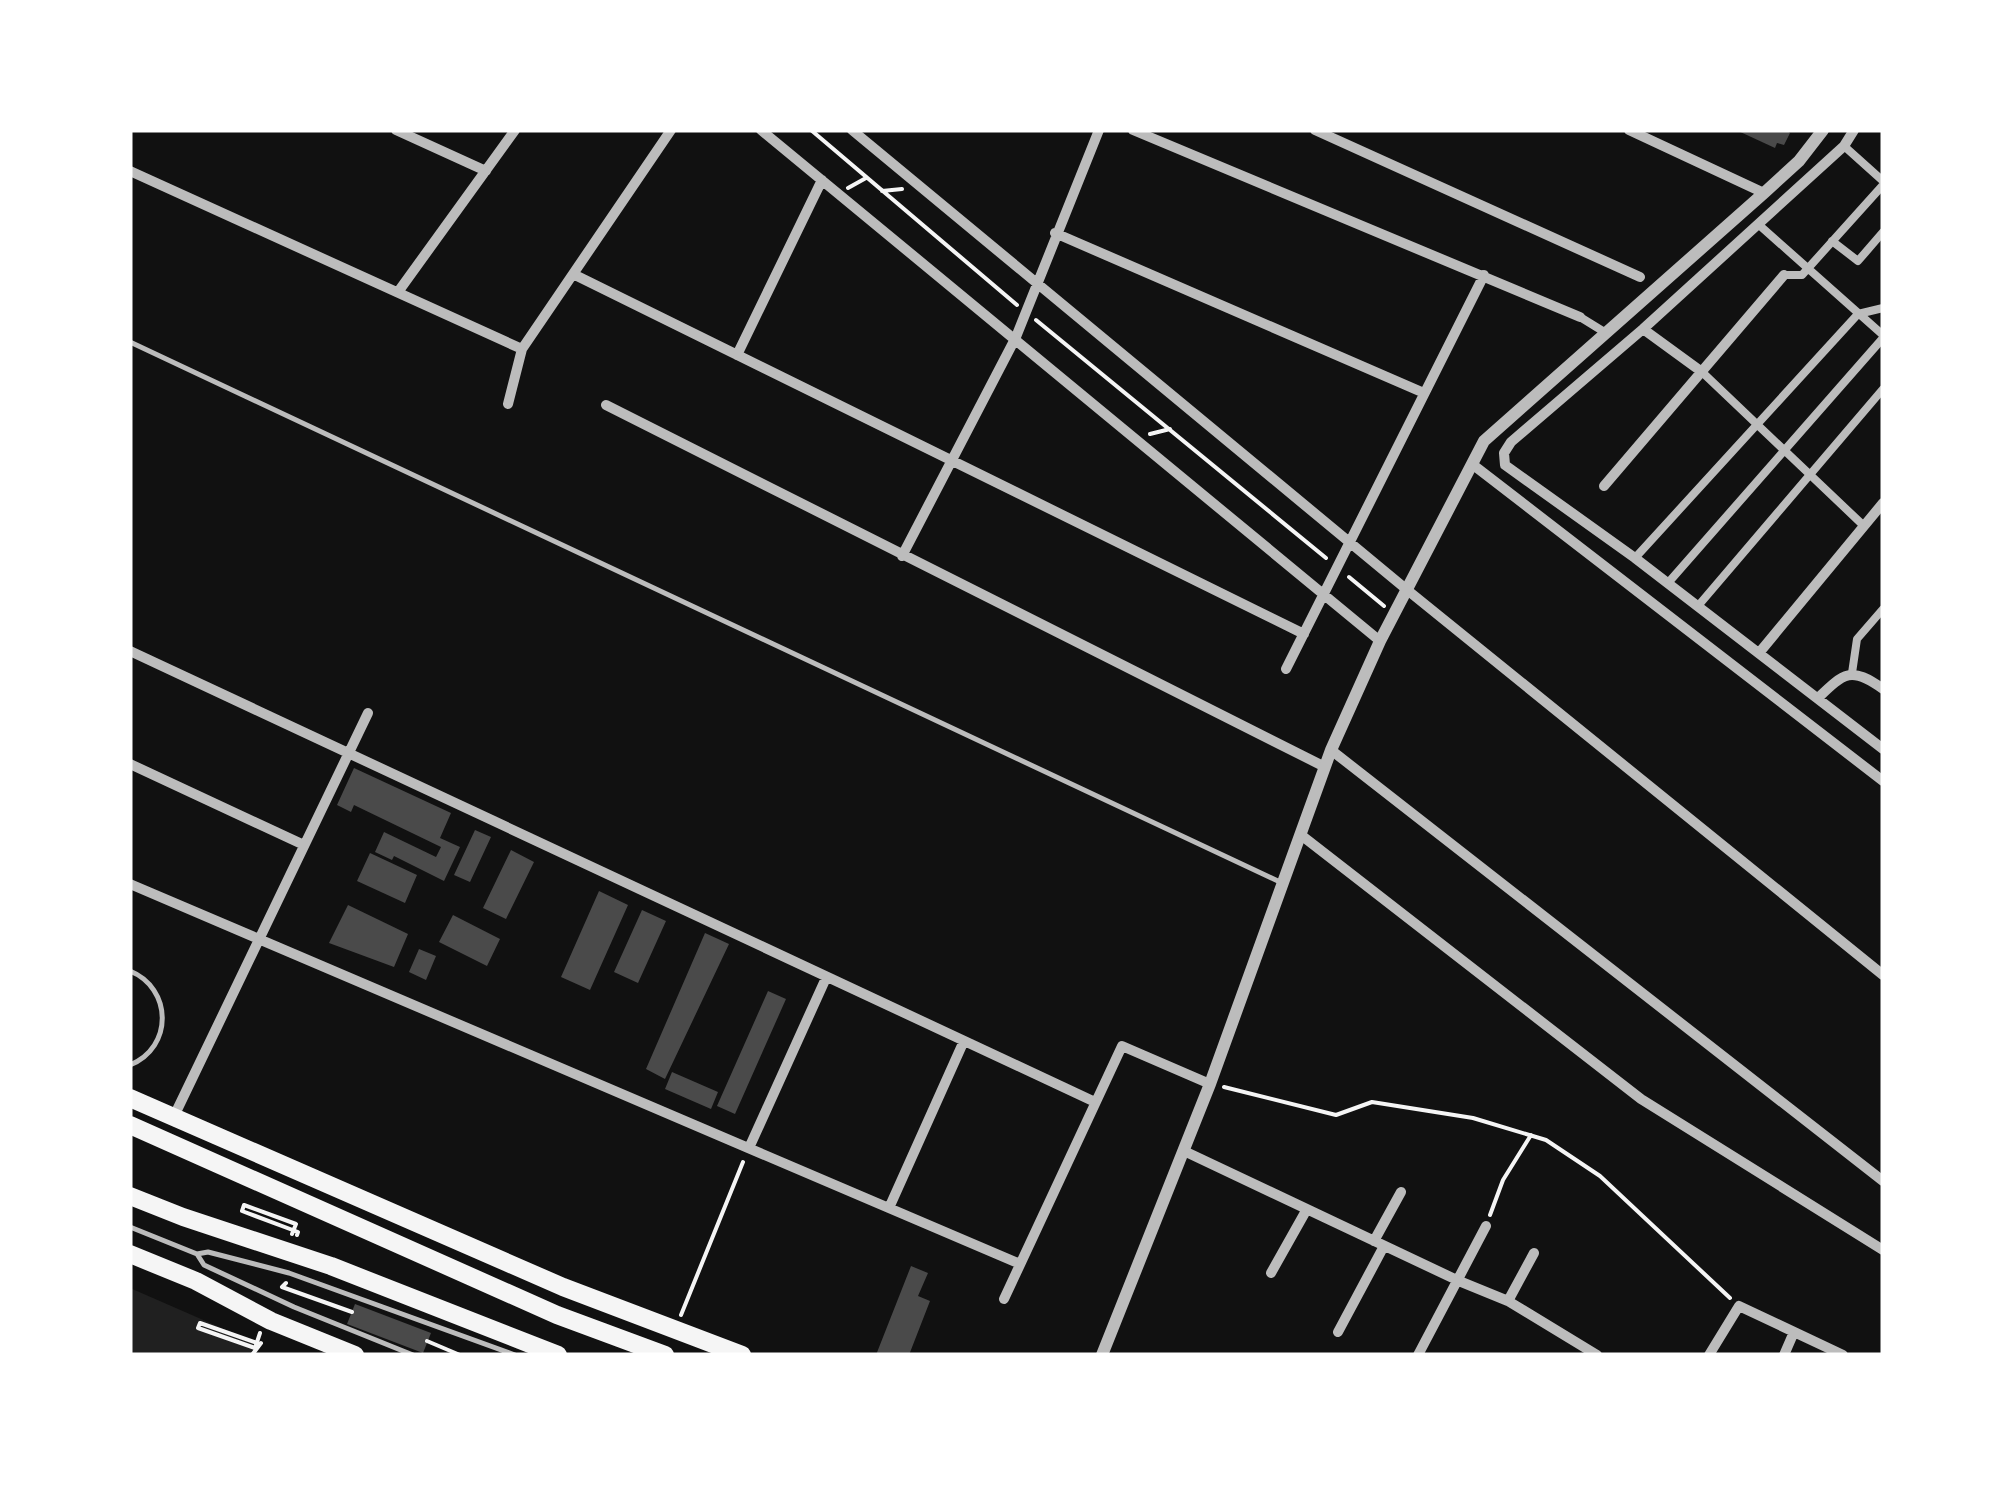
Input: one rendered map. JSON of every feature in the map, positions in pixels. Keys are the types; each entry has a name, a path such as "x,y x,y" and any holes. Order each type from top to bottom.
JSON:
{"highway":[{"path":"130,1098 562,1287 742,1355"},
{"path":"130,1125 556,1316 666,1355"},
{"path":"130,1196 331,1266 558,1355"},
{"path":"130,1254 196,1281 271,1321 355,1355"}],"street":[{"path":"396,130 486,170"},
{"path":"398,292 515,130"},
{"path":"508,404 522,349 671,130"},
{"path":"761,130 1380,640"},
{"path":"852,130 1406,589 1883,975"},
{"path":"902,556 1016,337 1099,130"},
{"path":"1133,130 1484,275 1606,333"},
{"path":"1315,130 1659,287"},
{"path":"1629,130 1764,193"},
{"path":"1102,1355 1210,1084 1331,750 1380,640 1484,441 1764,193 1823,130"},
{"path":"1854,130 1844,146 1643,329 1511,442 1504,453 1504,464 1668,583 1883,749"},
{"path":"1604,486 1784,276 1802,275 1883,183 1844,146"},
{"path":"130,171 522,349"},
{"path":"737,355 822,180"},
{"path":"1668,583 1883,336 1758,224"},
{"path":"1832,241 1858,261 1883,232"},
{"path":"1055,233 1424,392"},
{"path":"573,274 1304,634"},
{"path":"1286,669 1484,275"},
{"path":"1634,558 1858,314 1883,308"},
{"path":"1643,329 1702,372 1864,526"},
{"path":"1698,606 1883,389"},
{"path":"606,405 1325,767"},
{"path":"1472,464 1883,781"},
{"path":"1759,652 1883,504"},
{"path":"1852,673 1858,639 1883,609"},
{"path":"130,651 1095,1102"},
{"path":"1818,698 1840,677 1852,673 1883,689"},
{"path":"177,1110 368,713"},
{"path":"1331,750 1883,1182"},
{"path":"130,764 304,845"},
{"path":"1301,835 1641,1100 1883,1250"},
{"path":"130,884 1020,1264"},
{"path":"749,1148 826,978"},
{"path":"888,1208 963,1043"},
{"path":"1004,1298 1122,1046 1210,1084"},
{"path":"1184,1151 1459,1281 1508,1300 1597,1355"},
{"path":"1338,1332 1401,1192"},
{"path":"1271,1273 1307,1210"},
{"path":"1432,1355 1419,1352 1486,1226"},
{"path":"1508,1300 1534,1253"},
{"path":"1709,1355 1740,1306 1842,1355"},
{"path":"1784,1355 1794,1332"}],"lane":[{"path":"130,342 1283,884"},
{"path":"130,971 154,988 163,1020 160,1036 151,1050 130,1065"},
{"path":"130,1135 666,1355"},
{"path":"130,1227 197,1254 208,1252 288,1272 515,1355"},
{"path":"197,1254 204,1265 413,1355"}],"path":[{"path":"811,130 1025,312 1394,614"},
{"path":"1210,1084 1336,1116 1372,1102 1473,1118 1546,1140 1600,1176 1740,1306"},
{"path":"1486,1226 1503,1180 1531,1136"},
{"path":"679,1319 749,1148"},
{"path":"296,1224 244,1205 242,1210 298,1232"},
{"path":"278,1286 330,1308 332,1302 284,1282 282,1287 329,1306 337,1306 352,1312"},
{"path":"252,1355 271,1321"},
{"path":"200,1323 258,1346 198,1328 200,1323"},
{"path":"428,1341 460,1355"}],"shaded area":[{"path":"130,1288 256,1343 251,1355 130,1354"}],"building":[{"path":"1736,130 1790,133 1784,145 1777,143 1775,148"},
{"path":"354,768 451,813 440,838 460,847 444,881 394,856 392,860 375,852 384,832 436,857 441,847 354,805 351,812 337,805"},
{"path":"475,830 491,837 470,882 454,875"},
{"path":"511,850 534,862 506,919 483,908"},
{"path":"370,853 417,875 405,903 357,881"},
{"path":"599,891 628,905 590,990 561,977"},
{"path":"348,905 408,934 394,967 329,943"},
{"path":"642,910 666,921 638,983 614,972"},
{"path":"453,915 500,939 487,966 439,942"},
{"path":"705,933 729,944 665,1079 646,1069"},
{"path":"419,949 436,956 426,980 409,972"},
{"path":"768,991 786,999 735,1114 717,1106"},
{"path":"672,1072 718,1092 711,1109 665,1089"},
{"path":"911,1266 928,1273 918,1296 930,1301 909,1355 876,1355"},
{"path":"355,1304 431,1333 423,1353 347,1324"}]}
